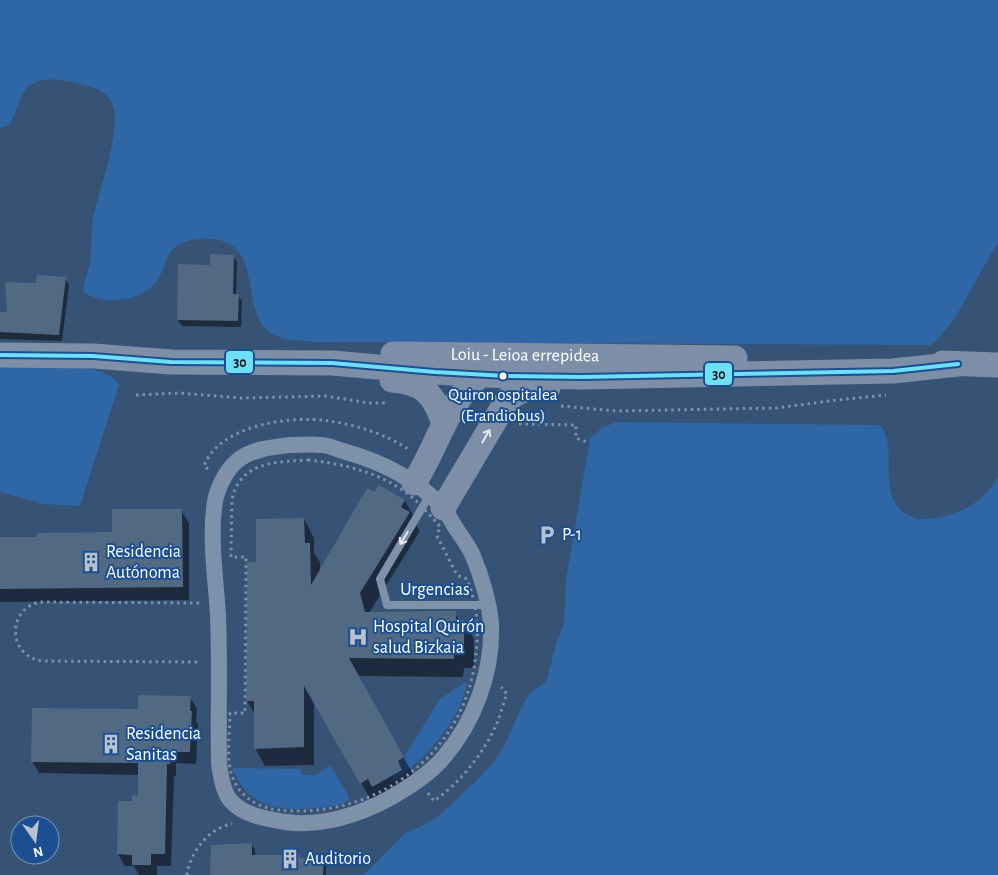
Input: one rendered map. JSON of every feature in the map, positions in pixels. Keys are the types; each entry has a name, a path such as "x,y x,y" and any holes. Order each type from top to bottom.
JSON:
{"main road":[{"name":"Loiu - Leioa errepidea","path":"93,356 168,351 878,359 998,365"},
{"name":"Loiu - Leioa errepidea","path":"0,355 93,356 170,362 332,363 480,375 583,377 893,370 958,364"},
{"path":"701,357 644,367 494,366 470,383 459,397 440,432 423,469 427,498 469,466 507,400 517,392 530,388 769,388 792,384 828,372"},
{"path":"170,362 238,374 396,380 416,384 428,392 435,401 440,432 440,458 444,464 451,468 469,466"}],"street":[{"path":"291,445 322,445 364,457 400,474 427,498 472,554 481,605 491,624 490,650 486,673 478,701 460,735 444,758 424,776 373,807 343,817 297,823 265,818 244,810 232,802 222,781 219,764 218,618 214,508 221,484 236,461 259,450 291,445"}],"lane":[{"name":"Urgencias","path":"427,498 380,579 387,604 481,605"}],"path":[{"path":"560,406 616,411 776,408 886,396 891,393 894,387 893,370"},
{"path":"515,426 517,424 576,425 576,438 588,442"},
{"path":"308,460 335,463 362,470 380,477 402,490 427,498 440,526 437,536 457,575 467,579 481,605 478,617 476,660 469,692 460,714 448,733 422,764 406,778 370,798 342,807 309,811 267,809 248,799 239,789 229,765 230,713 245,713 246,557 231,557 232,499 237,484 251,471 259,466 273,462 308,460"},
{"path":"421,796 427,792 434,801 443,795 470,765 486,743 496,724 507,694 501,687 503,680"},
{"path":"187,875 192,856 200,844 215,831 236,823"}],"shaded area":[{"path":"0,0 998,0 998,244 951,323 931,345 315,342 289,339 274,335 263,326 256,313 246,267 240,254 230,244 213,239 190,240 175,247 171,251 156,282 141,294 121,300 101,299 83,292 91,257 92,224 112,144 114,112 111,101 104,93 88,86 49,79 42,80 30,85 25,90 9,125 0,128"},
{"path":"0,357 92,369 107,374 119,385 80,506 44,504 0,492"},
{"path":"616,422 879,425 884,431 887,440 889,483 894,501 901,511 911,517 922,519 947,516 970,506 985,495 998,476 998,875 364,875 405,833 426,824 440,815 481,776 504,746 530,693 546,682 557,641 564,624 566,580 590,438 602,428"},
{"path":"465,682 467,685 462,700 448,727 418,762 394,781 392,775 398,761 404,757 440,699"},
{"path":"331,766 349,797 348,801 332,806 302,809 289,809 265,804 246,791 238,781 233,768 301,769 302,775 315,775"}],"building":[{"path":"210,254 234,255 233,294 239,294 238,321 177,320 178,264 210,265"},
{"path":"37,275 66,277 59,335 0,332 0,312 7,312 5,282 36,283"},
{"name":"Hospital Quirón salud Bizkaia","path":"379,485 405,500 401,507 410,512 360,593 365,612 456,611 456,620 464,620 464,650 454,650 454,659 349,658 404,757 398,761 402,770 372,787 368,779 360,784 304,686 304,747 254,749 254,701 246,701 247,562 256,562 256,519 304,518 305,543 310,543 311,585 367,488 374,492"},
{"name":"Residencia Autónoma","path":"112,509 182,509 183,587 0,589 0,537 37,537 37,533 112,532"},
{"name":"Residencia Sanitas","path":"138,695 191,696 190,752 170,752 170,764 167,764 165,854 151,854 151,865 132,865 132,855 117,854 118,801 132,801 132,795 138,796 138,763 31,762 32,708 138,709"},
{"name":"Auditorio","path":"252,843 252,855 299,855 300,858 324,859 323,875 210,875 211,845"}],"transit line":[{"name":"30","path":"0,355 93,356 171,362 332,363 506,376 583,377 893,371 958,364"}],"place":[{"name":"Quiron ospitalea (Erandiobus)","path":"503,376"},
{"name":"P-1","path":"547,535"},
{"name":"Residencia Autónoma","path":"91,562"},
{"name":"Hospital Quirón salud Bizkaia","path":"358,637"},
{"name":"Residencia Sanitas","path":"111,744"},
{"name":"Auditorio","path":"290,859"}]}
